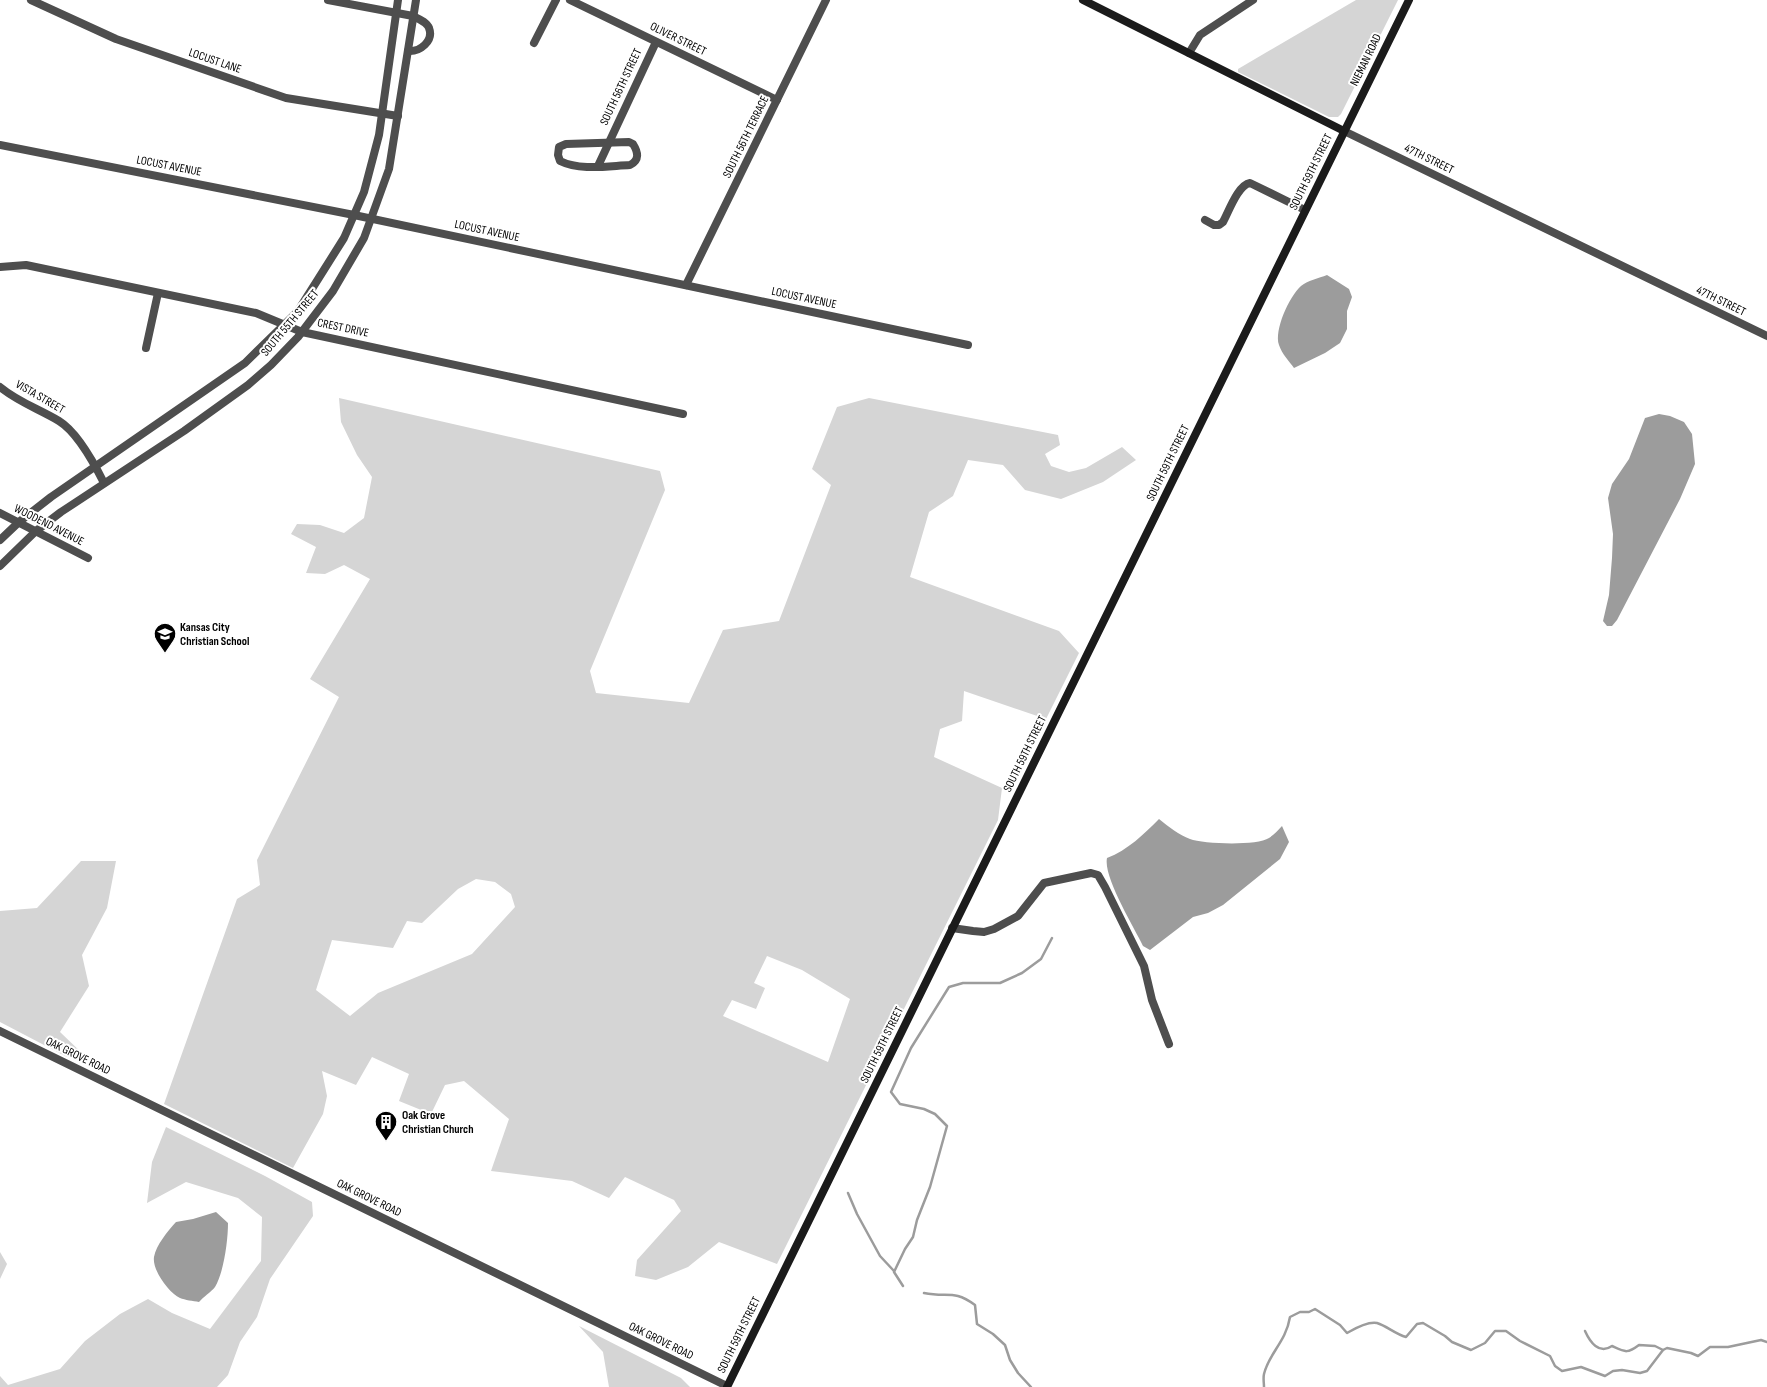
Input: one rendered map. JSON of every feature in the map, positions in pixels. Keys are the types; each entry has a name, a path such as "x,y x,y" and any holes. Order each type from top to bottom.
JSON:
{"main road":[{"name":"47TH STREET","path":"1082,0 1344,131"},
{"name":"NIEMAN ROAD","path":"1344,131 1409,0"},
{"name":"SOUTH 59TH STREET","path":"728,1387 1344,131"}],"street":[{"name":"LOCUST LANE","path":"31,0 116,39 286,98 398,116"},
{"path":"328,0 413,16 421,20 429,27 430,38 426,44 418,49 408,51"},
{"name":"SOUTH 55TH STREET","path":"0,540 19,522 51,497 245,363 298,310 311,292 344,238 370,172 379,135 398,0"},
{"name":"SOUTH 55TH STREET","path":"0,566 36,531 104,483 184,431 248,385 271,365 302,332 333,291 364,238 389,169 416,0"},
{"path":"534,43 556,0"},
{"name":"OLIVER STREET","path":"570,0 777,100"},
{"path":"1189,53 1200,35 1253,0"},
{"name":"SOUTH 56TH TERRACE","path":"686,285 824,1"},
{"name":"SOUTH 56TH STREET","path":"598,166 656,42"},
{"name":"47TH STREET","path":"1344,131 1767,336"},
{"name":"SOUTH 56TH STREET","path":"608,143 633,144 637,151 637,157 634,163 630,165 598,166 567,165 560,161 558,155 559,147 566,144 608,143"},
{"name":"LOCUST AVENUE","path":"0,145 354,215 968,345"},
{"path":"1205,220 1214,225 1219,225 1224,222 1241,189 1245,184 1250,183 1305,210"},
{"name":"CREST DRIVE","path":"0,267 26,265 256,313 302,332 683,414"},
{"path":"146,348 158,293"},
{"name":"VISTA STREET","path":"0,387 21,402 60,422 77,439 96,467 104,483"},
{"name":"WOODEND AVENUE","path":"0,513 88,558"},
{"path":"952,928 984,932 994,930 1018,916 1044,883 1091,873 1098,875 1106,887 1144,966 1154,1006 1169,1044"},
{"name":"OAK GROVE ROAD","path":"0,1031 728,1387"}],"shaded area":[{"path":"1356,0 1398,0 1341,114 1338,117 1329,117 1238,72 1238,69"},
{"path":"1327,275 1349,289 1352,297 1347,311 1347,329 1340,343 1325,353 1294,368 1279,345 1279,331 1284,314 1296,291 1301,286"},
{"path":"339,398 660,471 665,490 590,671 596,693 689,703 723,630 779,621 831,485 812,469 837,407 869,398 1058,435 1060,445 1045,454 1051,466 1069,472 1086,468 1122,447 1136,460 1103,482 1061,499 1025,490 1003,465 968,460 953,496 929,512 910,577 1059,631 1079,653 1046,719 964,691 962,721 940,729 934,757 1002,788 998,820 777,1264 719,1242 688,1267 656,1280 635,1276 637,1260 681,1211 674,1200 625,1177 609,1198 572,1181 491,1171 509,1119 464,1081 445,1085 431,1114 399,1101 409,1074 372,1057 356,1085 322,1071 327,1096 323,1114 293,1168 164,1104 237,899 260,885 257,860 339,697 310,679 370,579 344,565 325,574 306,573 316,547 291,534 297,524 320,525 344,533 364,518 372,477 357,455 341,422","holes":["476,879 495,882 511,894 515,907 472,954 378,993 350,1016 316,990 332,940 393,948 407,921 422,923 458,889","767,956 802,970 850,999 828,1062 723,1016 732,1000 756,1009 765,988 754,983"]},
{"path":"1659,414 1670,416 1684,422 1692,434 1695,464 1680,499 1617,620 1612,626 1607,626 1603,621 1609,595 1613,534 1608,498 1612,484 1629,459 1645,418"},
{"path":"1159,819 1182,835 1197,841 1242,843 1263,841 1269,838 1282,826 1289,842 1280,859 1223,905 1208,913 1193,917 1150,950 1143,946 1120,902 1110,877 1107,866 1107,858 1129,846"},
{"path":"81,861 116,861 107,908 82,955 89,986 60,1032 85,1056 67,1057 0,1022 0,911 37,908"},
{"path":"166,1127 265,1176 312,1202 313,1216 270,1279 257,1317 240,1342 228,1375 217,1387 0,1387 0,1376 8,1385 60,1369 85,1341 120,1314 148,1299 172,1313 210,1329 261,1261 262,1217 238,1198 186,1182 147,1203 152,1162"},
{"path":"216,1212 228,1223 225,1256 218,1281 215,1287 199,1302 180,1298 166,1286 158,1274 154,1262 155,1252 163,1238 176,1222 193,1219"},
{"path":"0,1252 7,1264 0,1279"},
{"path":"579,1326 681,1378 690,1387 609,1387 603,1352"}],"waterway":[{"path":"903,1286 894,1272 905,1249 913,1237 917,1220 930,1187 947,1126 935,1114 924,1109 900,1104 891,1092 911,1048 949,987 963,983 1000,983 1022,973 1041,959 1052,938"},
{"path":"848,1193 857,1214 880,1256 894,1271"},
{"path":"924,1293 956,1295 975,1305 977,1324 993,1334 1005,1345 1010,1360 1018,1373 1031,1387"},
{"path":"1264,1387 1266,1367 1285,1334 1290,1317 1300,1312 1309,1312 1315,1309 1340,1325 1347,1333 1369,1323 1377,1323 1406,1337 1417,1324 1423,1323 1452,1342 1471,1350 1485,1343 1495,1331 1506,1331 1520,1341 1550,1356 1555,1366 1562,1371 1581,1367 1605,1376 1613,1371 1622,1370 1640,1373 1647,1371 1663,1350 1667,1348 1698,1356 1710,1347 1728,1347 1761,1340 1767,1342"},
{"path":"1585,1331 1592,1343 1603,1349 1612,1346 1620,1350 1629,1351 1639,1345 1655,1346 1663,1350"}],"place":[{"name":"Kansas City Christian School","path":"165,654"},
{"name":"Oak Grove Christian Church","path":"386,1142"}]}
